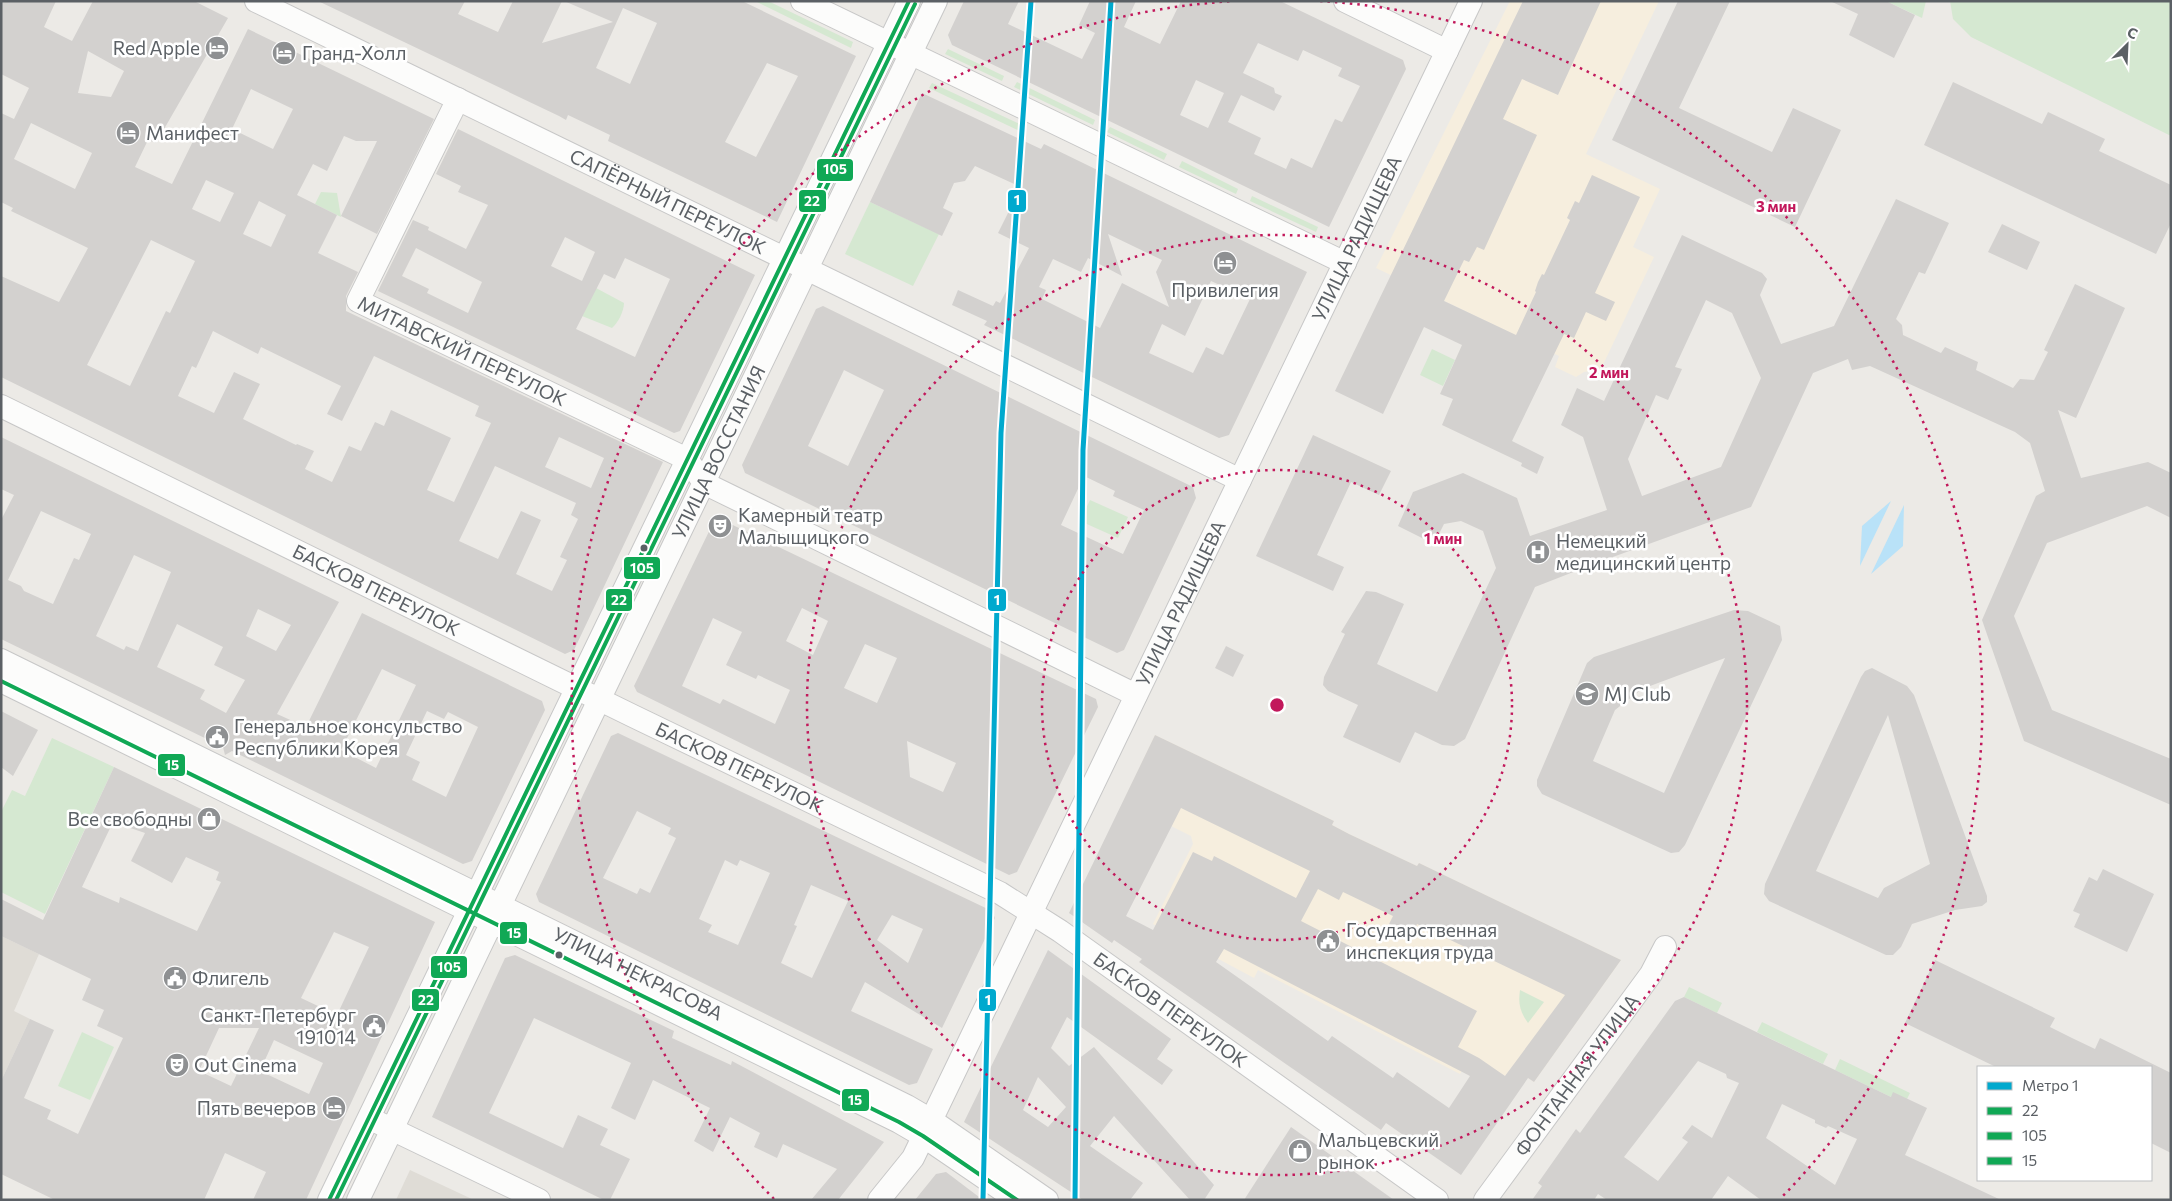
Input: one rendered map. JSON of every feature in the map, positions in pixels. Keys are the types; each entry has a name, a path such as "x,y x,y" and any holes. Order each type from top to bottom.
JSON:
{"street":[{"name":"САПЁРНЫЙ ПЕРЕУЛОК","path":"256,1 1240,480"},
{"path":"802,1 1345,263"},
{"name":"УЛИЦА ВОССТАНИЯ","path":"329,1200 909,1"},
{"name":"УЛИЦА ВОССТАНИЯ","path":"358,1200 936,1"},
{"path":"1345,1 1447,51"},
{"name":"УЛИЦА РАДИЩЕВА","path":"880,1200 913,1158 1471,1"},
{"name":"МИТАВСКИЙ ПЕРЕУЛОК","path":"458,100 358,301 688,459"},
{"name":"БАСКОВ ПЕРЕУЛОК","path":"1,406 600,700 1000,893 1060,931 1288,1096 1437,1200"},
{"path":"688,459 704,483 1136,695"},
{"name":"УЛИЦА НЕКРАСОВА","path":"1,660 497,914 927,1128 1047,1200"},
{"name":"УЛИЦА НЕКРАСОВА","path":"1,681 474,902"},
{"name":"ФОНТАННАЯ УЛИЦА","path":"1485,1200 1651,974 1665,947"},
{"path":"369,1118 539,1200"},
{"name":"УЛИЦА НЕКРАСОВА","path":"927,1128 1017,1200"}],"shaded area":[{"path":"1510,1 1659,1 1586,154 1660,189 1633,247 1654,257 1601,369 1584,372 1576,377 1555,367 1559,356 1376,268"},
{"path":"1155,735 1334,821 1332,825 1349,834 1417,866 1419,863 1621,960 1534,1082 1512,1067 1505,1076 1497,1071 1462,1071 1460,1074 1258,970 1254,978 1153,924 1193,844 1191,836 1123,802"},
{"path":"1,936 39,954 14,1011 30,1019 1,1081"},
{"path":"410,1170 474,1200 396,1200"}],"green space":[{"path":"755,1 768,1 853,42 851,48"},
{"path":"1886,1 1926,1 1922,18"},
{"path":"1950,1 2171,1 2171,136 1971,37 1953,19"},
{"path":"948,49 1004,76 1002,81 945,54"},
{"path":"1017,82 1095,120 1093,125 1014,87"},
{"path":"932,83 1026,127 1024,133 929,88"},
{"path":"1110,127 1167,154 1164,160 1107,132"},
{"path":"1182,161 1238,189 1236,194 1179,167"},
{"path":"321,192 337,193 341,217 315,204"},
{"path":"1252,196 1318,227 1316,232 1250,201"},
{"path":"870,202 939,234 913,286 845,254"},
{"path":"596,288 624,303 620,317 612,328 582,316"},
{"path":"1432,349 1455,360 1443,386 1420,375"},
{"path":"1090,500 1128,517 1118,538 1080,521"},
{"path":"52,738 114,767 45,914 1,892 1,812 12,790 25,796"},
{"path":"1689,987 1722,1003 1717,1013 1684,997"},
{"path":"1520,990 1544,1002 1528,1023 1520,1008"},
{"path":"1762,1022 1828,1054 1823,1064 1757,1032"},
{"path":"82,1032 114,1047 90,1100 58,1086"},
{"path":"1840,1059 1910,1093 1907,1099 1891,1097 1835,1070"}],"water":[{"path":"1891,501 1860,566 1862,526"},
{"path":"1904,505 1903,546 1871,574"}],"building":[{"path":"1,1 56,1 44,27 72,41 93,1 194,1 228,18 156,143 148,140 135,167 172,184 248,29 434,119 377,234 341,216 377,141 356,141 344,136 327,171 313,164 297,195 337,215 318,253 358,272 346,296 346,311 663,462 574,650 565,654 1,377 1,276 59,302 88,248 11,211 13,208 1,202 1,113 14,119 29,88 1,74","holes":["88,51 124,71 111,97 78,93","251,89 293,109 273,149 232,129","31,123 92,153 75,189 14,159","206,180 234,193 220,222 192,209","259,201 286,215 271,247 243,234","151,240 195,261 170,313 166,311 130,386 87,365","213,331 258,354 261,347 341,386 327,414 342,421 374,356 479,406 475,416 491,423 454,502 427,490 451,438 391,410 384,426 375,422 361,451 349,446 332,482 305,469 314,451 296,445 243,419 260,384 234,372 214,413 178,396 192,366 196,368","559,437 604,458 591,488 545,467","495,466 576,503 571,515 578,519 560,557 567,560 552,591 516,574 541,520 521,511 498,559 459,541"]},
{"path":"318,1 465,1 458,14 498,32 513,1 562,1 542,43 613,22 564,1 742,1 856,56 777,222 608,141 610,135 568,115 566,120","holes":["623,8 657,23 630,84 596,68","767,63 798,76 756,157 725,142"]},
{"path":"964,1 1019,1 1008,24 1082,59 1095,33 1079,25 1090,1 1136,1 1124,27 1160,44 1181,1 1280,1 1403,60 1406,69 1329,227 952,45 948,35","holes":["1258,43 1298,61 1303,50 1342,68 1338,76 1360,86 1342,122 1335,119 1312,168 1291,158 1286,169 1254,154 1261,138 1228,122 1241,95 1274,111 1282,96 1275,93 1274,88 1243,73","1196,80 1224,93 1208,128 1180,115"]},
{"path":"1523,1 1601,1 1558,95 1522,79 1503,119 1537,135 1484,250 1477,247 1469,262 1464,260 1444,301 1516,335 1536,292 1538,282 1542,274 1544,275 1570,220 1567,218 1575,201 1579,203 1592,175 1640,197 1595,293 1615,302 1606,321 1586,312 1574,338 1564,334 1512,441 1544,457 1537,474 1521,466 1522,463 1442,425 1453,399 1440,394 1462,345 1424,327 1383,414 1335,391"},
{"path":"1678,1 1730,1 1679,108 1772,152 1793,108 1841,130 1795,227 1612,140"},
{"path":"1830,1 1886,1 1915,15 1894,58 1849,35 1858,14"},
{"path":"1953,82 2042,124 2048,112 2105,139 2099,151 2171,185 2171,223 2156,254 1924,145"},
{"path":"922,93 1041,149 1044,144 1307,272 1229,435 1219,438 984,325 987,321 952,305 958,290 993,306 996,301 1000,303 1029,248 998,233 1021,187 975,166 965,181 954,183 943,208 953,213 942,236 870,202","holes":["1108,234 1162,260 1156,272 1169,307 1122,283 1100,328 1042,299 1046,290 1039,287 1053,259 1081,272 1088,258 1122,276","1211,281 1250,299 1223,355 1206,347 1193,373 1149,353 1162,324 1185,336"]},
{"path":"458,129 755,275 680,431 674,433 378,291 413,220 429,227 428,230 466,249 488,205 458,192 461,186 436,174","holes":["565,237 595,252 582,281 551,266","416,248 482,282 468,313 427,293 429,289 402,276","625,258 670,279 635,357 576,329 604,274 615,279"]},
{"path":"1896,199 1949,223 1925,274 1919,272 1896,319 1902,325 1903,335 1941,353 1945,347 1978,362 1976,370 2013,388 2020,379 2034,380 2048,352 2044,350 2075,284 2125,308 2076,418 2058,410 2081,478 2148,462 2171,473 2171,518 2147,506 2047,543 2014,616 2052,710 2171,759 2171,805 2024,741 1982,620 2036,496 2045,491 2030,443 2015,432 1870,366 1852,370 1848,359 1813,373 1751,507 1535,587 1465,739 1454,746 1442,745 1415,732 1400,763 1343,737 1358,705 1328,691 1323,685 1324,677 1345,634 1341,632 1366,591 1376,592 1404,604 1377,664 1437,692 1496,568 1483,531 1461,521 1444,524 1434,544 1398,526 1413,492 1463,473 1517,498 1530,536 1607,510 1583,437 1561,425 1577,388 1604,401 1682,235 1762,273 1767,279 1760,295 1781,344 1834,326","holes":["1706,300 1732,313 1761,378 1721,467 1642,496 1628,459 1656,395 1668,400 1682,369 1675,367"]},
{"path":"2002,224 2040,242 2027,270 1988,252"},
{"path":"823,306 1193,487 1196,498 1124,650 1117,653 745,473 742,465 816,309","holes":["844,370 884,390 848,466 808,446","1084,476 1115,491 1113,496 1144,510 1123,554 1061,525"]},
{"path":"1313,435 1391,471 1379,495 1351,482 1317,555 1344,567 1333,591 1256,556"},
{"path":"1,437 339,602 277,714 306,727 362,613 542,701 545,710 472,861 463,864 232,751 225,755 223,747 1,639 1,520 14,495 1,489","holes":["41,511 91,534 79,560 74,558 53,604 24,591 21,586 8,580","134,555 171,572 138,651 126,646 124,650 96,636","258,609 291,625 276,651 246,636","177,624 223,647 214,665 245,680 226,713 200,699 205,690 157,667","382,669 416,685 376,768 341,750","427,711 444,719 448,712 478,727 446,797 412,780 420,762 406,755"]},
{"path":"716,517 1096,699 1098,707 1017,872 1009,875 637,692 634,686","holes":["802,608 828,621 813,655 786,641","713,618 742,632 726,665 756,679 758,675 790,690 775,724 723,699 720,704 682,686","865,644 897,658 877,703 844,688","907,741 956,763 943,792 910,777"]},
{"path":"1734,610 1748,611 1780,626 1782,640 1685,845 1679,852 1671,853 1542,794 1537,786 1537,780 1587,663 1594,657","holes":["1725,658 1664,793 1593,761 1615,710 1642,689"]},
{"path":"1226,646 1244,655 1233,677 1215,668"},
{"path":"1872,668 1907,686 1914,695 1987,896 1987,902 1982,906 1955,910 1912,924 1901,947 1893,955 1886,955 1769,901 1764,894 1765,884 1865,671","holes":["1888,715 1930,864 1884,888 1878,898 1816,871"]},
{"path":"1,711 38,730 13,776 1,767"},
{"path":"618,733 992,911 995,918 942,1028 865,982 851,1011 933,1049 917,1083 909,1085 539,902 536,894 611,736","holes":["637,811 671,828 668,834 676,838 650,893 640,888 637,894 603,878","725,860 737,866 740,860 770,873 738,945 708,932 712,925 699,919","811,885 848,901 812,978 781,963 797,926 794,925","892,915 923,929 908,963 877,940"]},
{"path":"1155,735 1334,821 1332,825 1349,834 1417,866 1419,863 1621,960 1534,1082 1528,1078 1461,1175 1386,1123 1381,1130 1139,962 1142,959 1114,940 1112,943 1069,913","holes":["1181,808 1310,871 1296,898 1214,856 1212,861 1193,852 1153,930 1126,916","1318,889 1339,900 1343,892 1393,916 1389,924 1412,935 1417,924 1565,995 1505,1076 1479,1058 1458,1047 1477,1011 1301,921","1224,949 1470,1076 1449,1108 1397,1072 1393,1078 1332,1036 1328,1041 1216,962"]},
{"path":"114,767 435,922 306,1200 253,1200 266,1172 225,1153 204,1200 55,1200 1,1174 1,1081 30,1019 54,1030 24,1098 51,1110 47,1119 78,1134 123,1038 97,1026 104,1010 82,1000 91,979 1,936 1,899 43,920","holes":["113,822 145,833 131,861 172,883 186,857 219,872 216,880 221,882 197,931 120,897 119,903 82,887","334,932 369,947 337,1015 301,998","219,1028 259,1028 231,1086 199,1071","274,1040 323,1063 309,1094 260,1071"]},
{"path":"2103,869 2154,894 2127,952 2074,927 2080,914 2073,911 2089,877 2097,881"},
{"path":"1048,950 1171,1039 1157,1059 1173,1070 1162,1085 1067,1017 1051,1048 1069,1066 1094,1047 1214,1185 1204,1200 1190,1200 1114,1116 1090,1146 1143,1183 1130,1200 1083,1200 964,1122","holes":["1038,1077 1066,1107 1048,1127 1023,1110"]},
{"path":"515,955 674,1031 672,1038 731,1065 732,1061 884,1142 838,1200 811,1200 837,1169 783,1144 777,1158 754,1147 760,1133 730,1117 713,1152 694,1141 710,1108 653,1080 635,1120 611,1108 631,1063 534,1018 489,1113 563,1148 578,1115 608,1129 600,1145 630,1159 610,1200 604,1200 432,1117 505,958"},
{"path":"1935,960 2055,1018 2050,1027 2095,1049 2100,1038 2171,1073 2171,1153 2152,1144 2152,1066 1994,1066 1905,1023"},
{"path":"1684,997 1891,1097 1893,1092 1927,1108 1905,1155 2001,1200 1761,1200 1728,1176 1711,1200 1607,1200 1598,1194 1594,1200 1532,1200 1542,1186 1538,1183 1576,1129 1580,1133 1675,1001","holes":["1698,1061 1726,1074 1727,1078 1739,1083 1712,1138 1692,1125 1682,1138 1688,1142 1658,1181 1624,1157","1782,1104 1815,1120 1815,1123 1826,1128 1828,1126 1857,1139 1835,1185 1766,1138"]},
{"name":"Мальцевский рынок","path":"1291,1127 1359,1175 1394,1200 1244,1200"},
{"path":"946,1172 983,1200 915,1200 936,1174"}],"metro line":[{"name":"1","path":"983,1200 1001,433 1031,1"},
{"name":"1","path":"1075,1200 1083,450 1111,1"}],"transit line":[{"name":"22","path":"329,1200 909,1"},
{"name":"105","path":"336,1200 915,4"},
{"name":"15","path":"1,681 899,1122 923,1136 1017,1200"}],"place":[{"name":"Red Apple","path":"217,48"},
{"name":"Гранд-Холл","path":"284,53"},
{"name":"Манифест","path":"128,133"},
{"name":"Привилегия","path":"1225,263"},
{"name":"Камерный театр Малыщицкого","path":"720,526"},
{"name":"Немецкий медицинский центр","path":"1538,552"},
{"name":"MJ Club","path":"1587,694"},
{"name":"Генеральное консульство Республики Корея","path":"217,737"},
{"name":"Все свободны","path":"209,819"},
{"name":"Государственная инспекция труда","path":"1328,941"},
{"name":"Флигель","path":"175,978"},
{"name":"Санкт-Петербург 191014","path":"374,1026"},
{"name":"Out Cinema","path":"177,1065"},
{"name":"Пять вечеров","path":"334,1108"},
{"name":"Мальцевский рынок","path":"1300,1151"}]}
